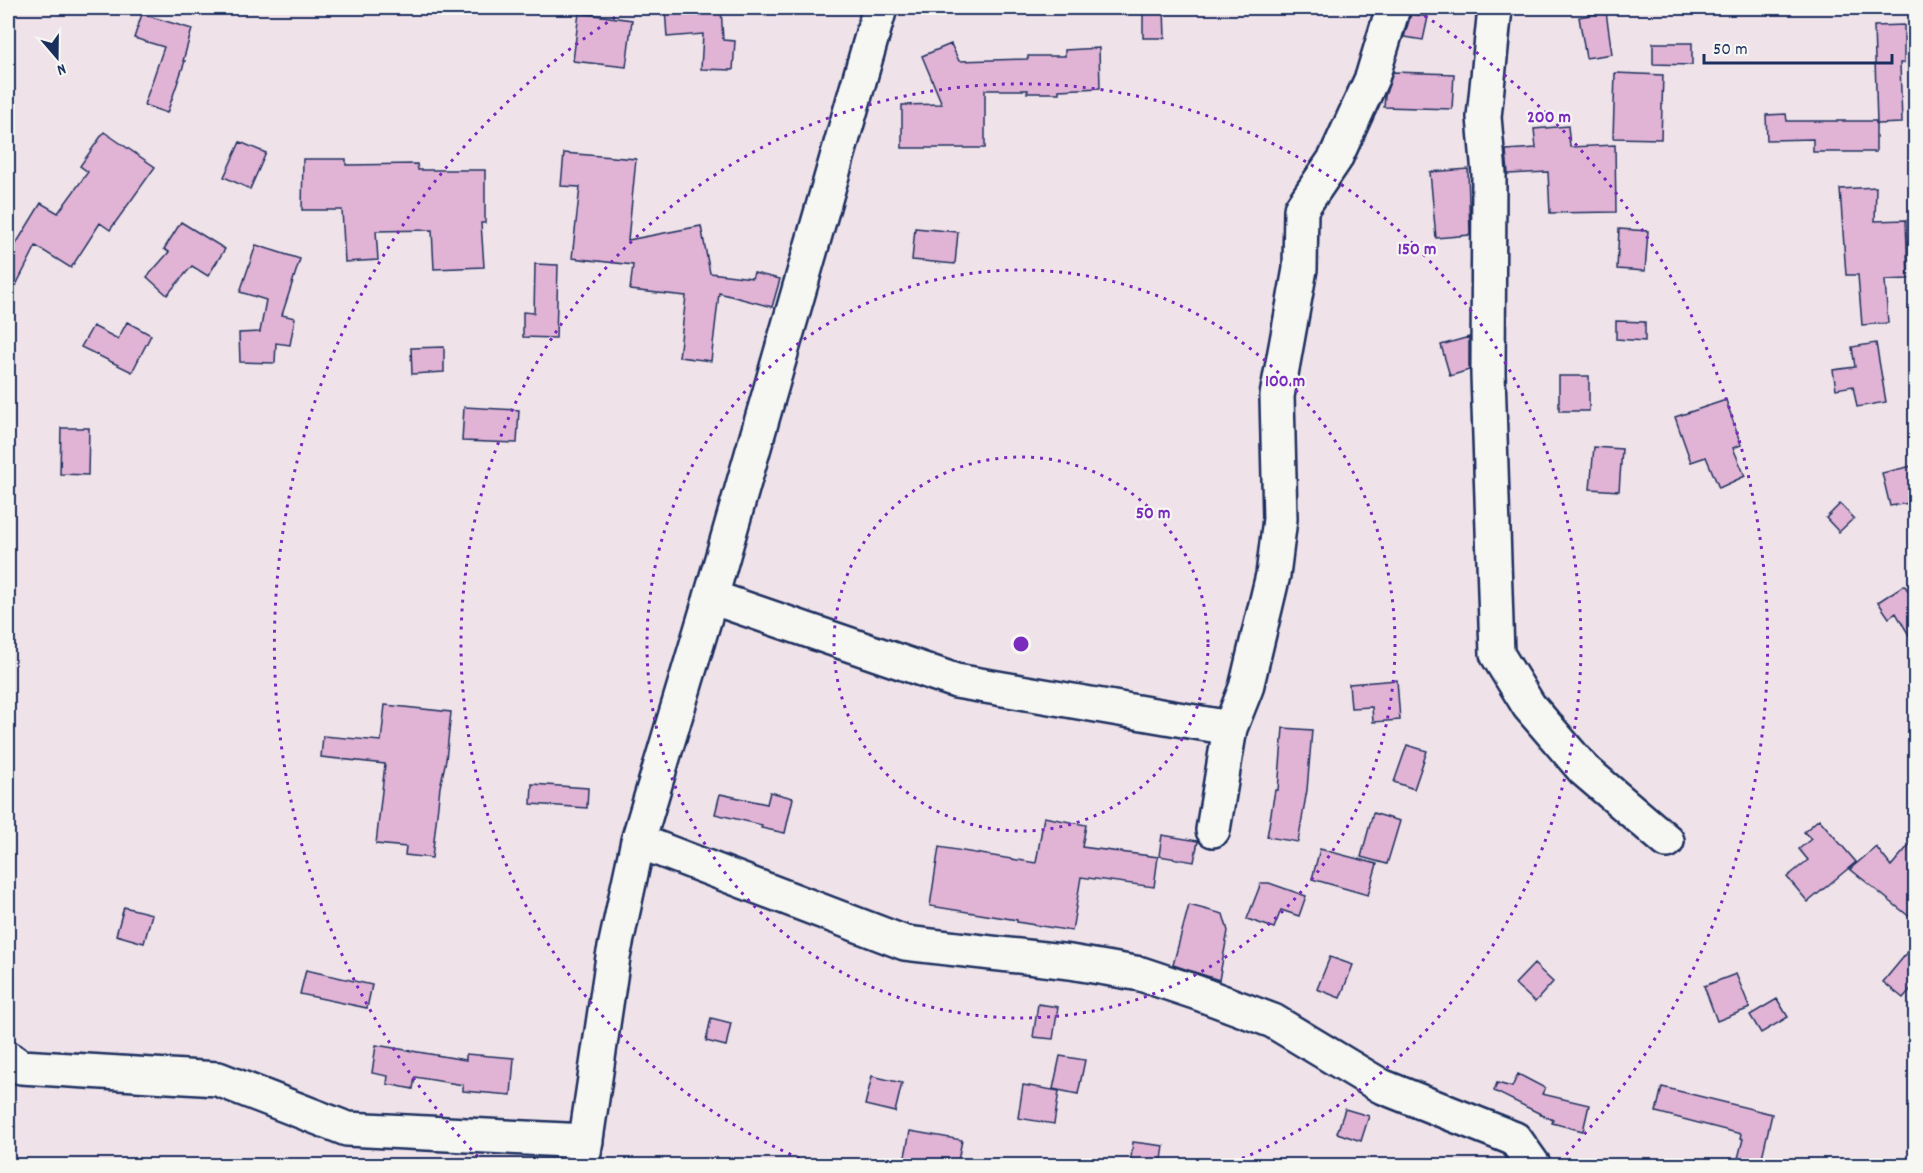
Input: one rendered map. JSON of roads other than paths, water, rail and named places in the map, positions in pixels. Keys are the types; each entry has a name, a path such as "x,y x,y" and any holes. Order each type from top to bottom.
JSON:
{"street":[{"path":"8,1058 21,1067 218,1079 347,1129 584,1153 613,957 638,841 711,597 880,8"},
{"path":"1213,830 1230,728 1246,688 1273,575 1280,519 1277,396 1300,269 1301,209 1335,159 1358,109 1372,78 1393,8"},
{"path":"1495,8 1484,117 1489,174 1488,374 1497,654 1529,706 1584,770 1667,841"},
{"path":"711,597 956,681 1230,728"},
{"path":"638,841 905,943 1070,962 1141,974 1198,993 1273,1021 1381,1086 1515,1139 1534,1166"}]}
